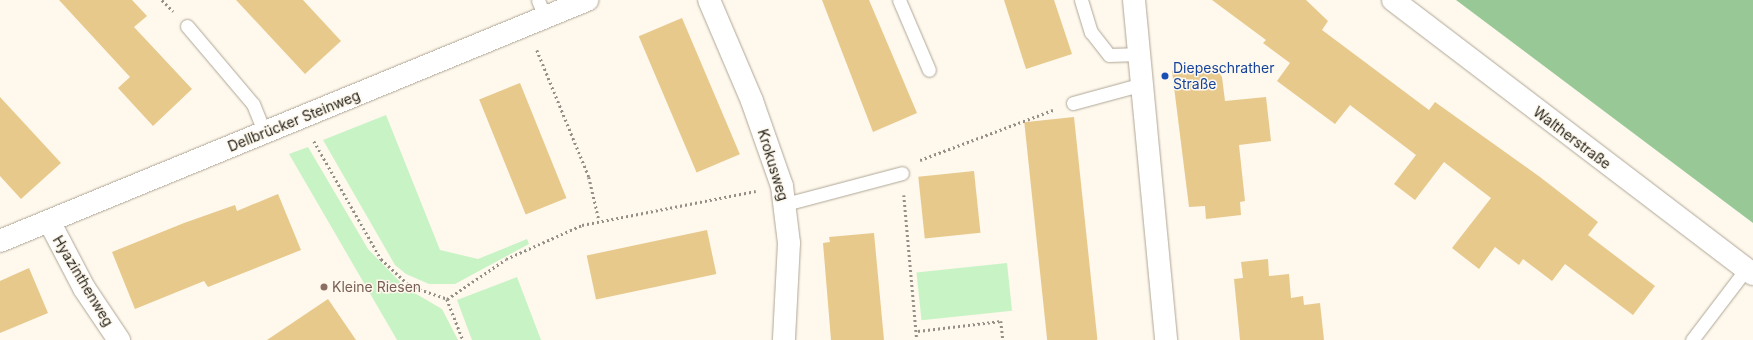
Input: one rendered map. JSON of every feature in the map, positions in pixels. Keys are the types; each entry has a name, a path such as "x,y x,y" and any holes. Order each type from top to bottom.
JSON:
{"street":[{"name":"Dellbrücker Steinweg","path":"0,241 304,117 537,14 587,0"},
{"name":"Krokusweg","path":"709,0 754,108 783,195 789,288 784,340"},
{"path":"1134,0 1141,54 1148,178 1166,340"},
{"name":"Waltherstraße","path":"1393,0 1750,271"},
{"name":"Hyazinthenweg","path":"50,221 84,288 119,340"}],"lane":[{"path":"899,0 929,70"},
{"path":"1081,0 1091,32 1109,55 1141,54"},
{"path":"186,26 253,104 265,133"},
{"path":"1072,103 1143,84"},
{"path":"783,195 902,173"},
{"path":"1692,340 1750,271"}],"path":[{"path":"537,14 589,177 599,220"},
{"path":"918,340 902,173 910,164 984,133 1072,103"},
{"path":"304,117 381,259 410,286 447,299 463,340"},
{"path":"447,299 506,259 542,241 599,220 783,195"},
{"path":"918,331 1001,321 1003,340"}],"green space":[{"path":"1456,0 1753,0 1753,223"},
{"path":"386,115 440,250 478,259 527,239 529,244 455,284 429,284 406,274 395,265 323,140"},
{"path":"308,147 368,249 406,288 442,309 458,340 397,340 289,154"},
{"path":"1007,263 1012,311 922,320 916,273"},
{"path":"517,277 541,340 472,340 457,300"}],"building":[{"path":"59,0 132,0 147,16 134,27 192,89 153,126 118,88 130,77"},
{"path":"236,0 303,0 341,41 305,74"},
{"path":"822,0 869,0 917,113 873,132"},
{"path":"1004,0 1054,0 1072,54 1026,69"},
{"path":"1212,0 1306,0 1328,21 1322,30 1429,110 1435,102 1540,177 1598,222 1588,235 1655,286 1633,315 1565,264 1552,281 1523,259 1519,265 1495,247 1479,269 1452,248 1491,198 1444,162 1415,200 1394,184 1416,155 1350,105 1335,124 1277,81 1290,63 1263,43 1266,40"},
{"path":"682,18 740,154 697,173 639,36"},
{"path":"1215,67 1222,77 1225,101 1266,97 1271,141 1239,145 1245,201 1240,202 1241,215 1206,219 1205,206 1189,207 1172,71"},
{"path":"520,83 566,198 526,214 479,99"},
{"path":"0,97 61,163 21,199 0,176"},
{"path":"1074,117 1097,340 1047,340 1024,122"},
{"path":"974,171 980,233 925,239 918,177"},
{"path":"278,194 301,250 208,287 204,281 135,309 112,252 184,223 235,205 237,211"},
{"path":"707,230 716,274 596,300 587,256"},
{"path":"874,233 884,340 831,340 823,243 830,242 829,237"},
{"path":"1268,259 1269,276 1289,274 1291,298 1303,296 1304,305 1320,303 1324,340 1240,340 1234,279 1243,278 1241,262"},
{"path":"29,268 48,313 0,333 0,281"},
{"path":"328,299 356,340 267,340"}],"place":[{"name":"Diepeschrather Straße","path":"1165,76"},
{"name":"Kleine Riesen","path":"324,287"}]}
